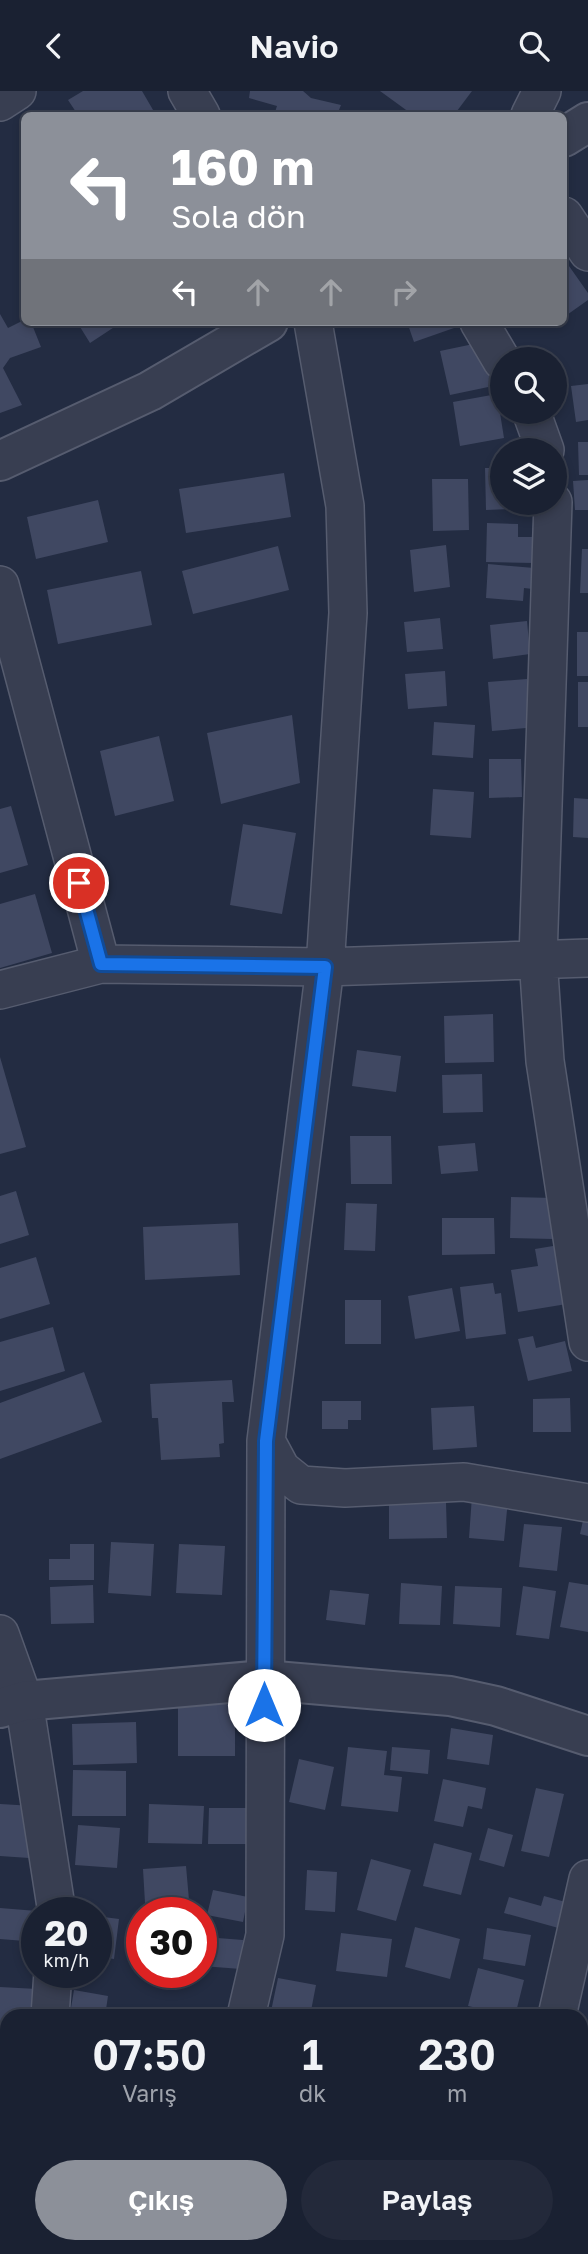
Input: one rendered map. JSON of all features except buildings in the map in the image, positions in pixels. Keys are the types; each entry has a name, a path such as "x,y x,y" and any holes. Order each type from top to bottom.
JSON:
{"street":[{"path":"0,102 18,91"},
{"path":"187,91 199,112"},
{"path":"532,112 542,91"},
{"path":"567,135 588,122"},
{"path":"567,220 588,252"},
{"path":"0,461 150,391 261,326"},
{"path":"248,2009 265,1935 266,1441 325,967 348,613 345,506 314,326"},
{"path":"481,326 494,347"},
{"path":"552,515 538,958 545,1062 588,1342"},
{"path":"0,585 101,964"},
{"path":"0,990 101,964 325,967 588,958"},
{"path":"266,1441 281,1469 301,1485 345,1488 464,1482 588,1503"},
{"path":"0,1634 12,1705 54,1897"},
{"path":"12,1705 264,1680 450,1696 496,1706 588,1736"},
{"path":"559,2009 588,1879"},
{"path":"50,2009 52,1988"}],"route":[{"path":"79,883 101,964 325,967 266,1441 264,1705"}]}
